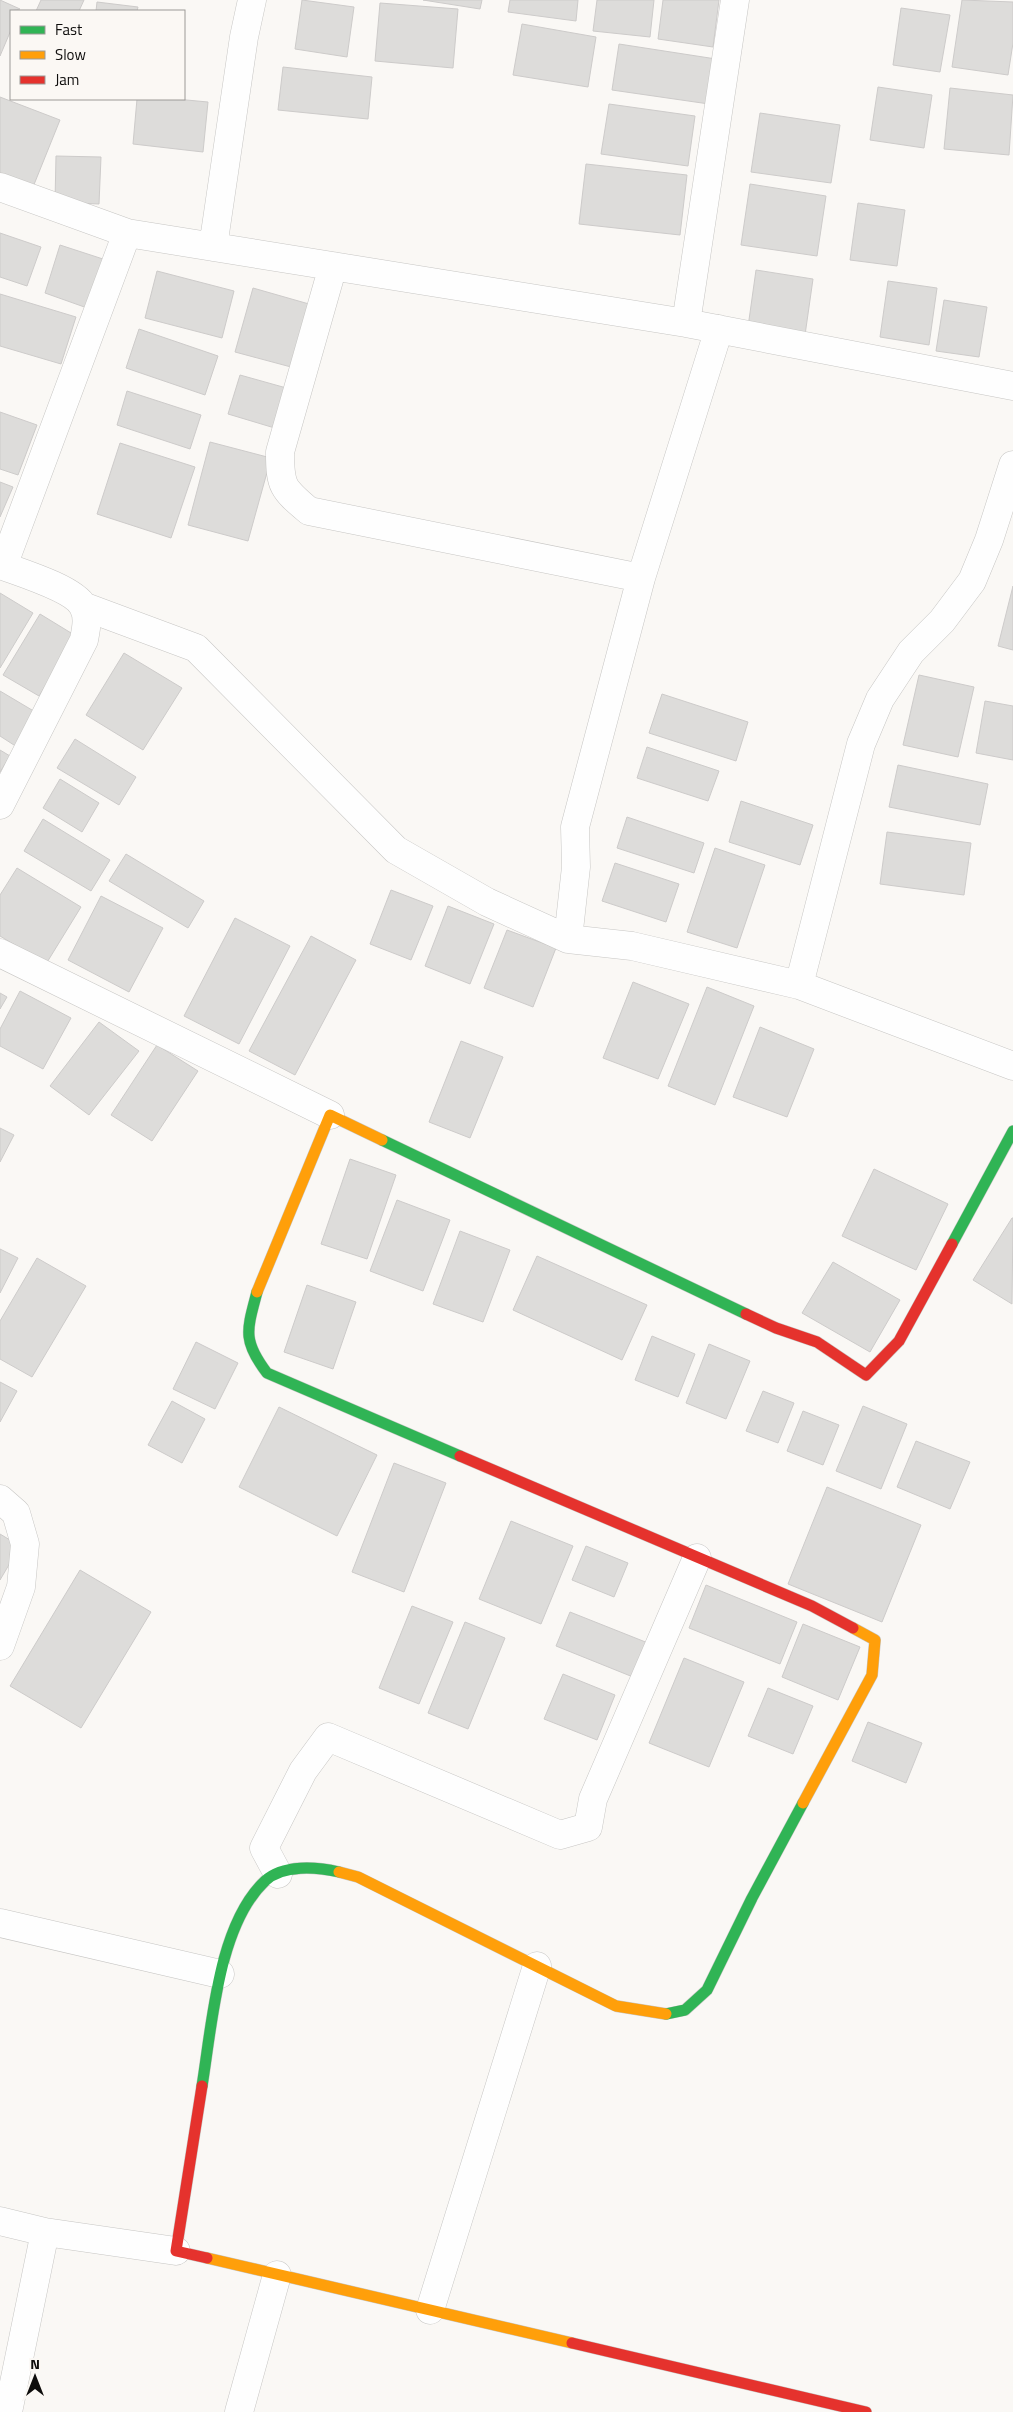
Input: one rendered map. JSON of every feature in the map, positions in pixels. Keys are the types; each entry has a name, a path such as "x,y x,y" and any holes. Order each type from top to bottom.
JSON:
{"street":[{"path":"213,247 244,37 252,0"},
{"path":"686,323 735,0"},
{"path":"0,187 127,233 686,323 1013,386"},
{"path":"127,233 2,565 73,595 83,606 196,648 396,850 487,902 568,939 632,946 799,985 1013,1066"},
{"path":"333,266 280,452 280,478 288,494 309,511 641,578"},
{"path":"568,939 576,867 575,828 641,578 719,329"},
{"path":"799,985 861,744 880,699 911,652 942,621 972,581 990,540 1013,465"},
{"path":"0,805 84,640 87,622 83,606"},
{"path":"0,952 330,1115 776,1328 817,1342 866,1374 899,1341 1013,1131"},
{"path":"176,2251 220,1974 238,1915 266,1880 291,1869 325,1870 358,1878 616,2006 667,2014 685,2010 707,1990 761,1881 872,1675 875,1640 812,1606 267,1372 252,1353 248,1327 258,1288 330,1115"},
{"path":"0,1500 16,1514 25,1544 21,1587 0,1646"},
{"path":"278,1874 264,1848 304,1771 328,1737 560,1835 588,1827 593,1799 697,1558"},
{"path":"0,1923 220,1974"},
{"path":"430,2310 536,1966"},
{"path":"0,2221 44,2232 176,2251 866,2412"},
{"path":"8,2412 44,2232"},
{"path":"239,2412 277,2275"}],"building":[{"path":"0,0 20,9 10,10 10,32 0,56"},
{"path":"41,0 84,0 79,10 36,10"},
{"path":"302,0 354,7 347,57 295,49"},
{"path":"423,0 482,0 480,9"},
{"path":"510,0 578,0 576,21 508,12"},
{"path":"597,0 654,0 650,37 593,31"},
{"path":"663,0 719,0 713,47 658,39"},
{"path":"962,0 1013,2 1013,43 1008,75 952,67"},
{"path":"97,2 138,7 137,10 96,10"},
{"path":"380,3 458,9 453,68 375,61"},
{"path":"901,8 950,15 940,72 893,65"},
{"path":"522,24 596,37 588,87 513,75"},
{"path":"619,44 716,59 709,104 612,90"},
{"path":"283,67 372,77 368,119 278,110"},
{"path":"878,87 932,95 924,148 870,140"},
{"path":"950,88 1013,95 1009,155 944,149"},
{"path":"0,97 60,120 31,192 0,180"},
{"path":"137,100 185,100 208,102 203,152 133,144"},
{"path":"609,104 695,116 688,166 601,154"},
{"path":"760,113 840,125 831,183 751,172"},
{"path":"56,156 101,157 99,204 55,202"},
{"path":"586,164 687,175 680,235 579,224"},
{"path":"750,184 826,196 817,256 741,245"},
{"path":"858,203 905,210 897,266 850,260"},
{"path":"0,233 41,247 27,286 0,277"},
{"path":"60,245 106,260 90,309 45,293"},
{"path":"756,270 813,279 805,335 748,327"},
{"path":"157,271 234,291 222,338 145,318"},
{"path":"888,281 937,288 929,345 880,337"},
{"path":"253,288 309,304 291,367 235,352"},
{"path":"0,294 76,317 61,364 0,346"},
{"path":"944,300 987,307 979,357 936,351"},
{"path":"139,329 218,356 205,395 126,368"},
{"path":"240,375 290,389 278,429 228,414"},
{"path":"127,391 201,415 190,449 117,425"},
{"path":"0,412 37,425 18,475 0,469"},
{"path":"210,442 271,458 248,541 188,525"},
{"path":"120,443 195,467 171,538 97,514"},
{"path":"0,482 13,487 0,517"},
{"path":"1013,586 1013,650 998,646"},
{"path":"0,593 33,613 0,668"},
{"path":"40,614 76,636 39,696 3,675"},
{"path":"124,653 182,688 143,750 86,715"},
{"path":"919,675 974,687 958,757 903,745"},
{"path":"0,691 37,713 17,747 0,736"},
{"path":"662,694 748,722 736,761 649,733"},
{"path":"985,701 1013,706 1013,760 976,753"},
{"path":"75,739 136,777 119,805 57,768"},
{"path":"647,747 719,771 708,801 637,778"},
{"path":"0,750 10,756 0,772"},
{"path":"898,765 988,784 980,825 889,807"},
{"path":"60,779 99,803 82,832 43,808"},
{"path":"741,801 813,825 800,865 729,842"},
{"path":"627,817 704,843 694,873 617,848"},
{"path":"43,819 110,860 91,891 24,851"},
{"path":"887,832 971,843 964,895 880,884"},
{"path":"715,848 765,865 737,948 687,932"},
{"path":"126,854 204,901 188,928 109,881"},
{"path":"615,863 679,884 666,922 602,901"},
{"path":"17,868 81,907 46,964 0,936 0,895"},
{"path":"391,890 433,906 411,960 370,944"},
{"path":"101,896 163,928 129,992 68,960"},
{"path":"448,906 494,924 470,984 425,966"},
{"path":"235,918 290,946 239,1044 184,1016"},
{"path":"507,930 556,948 533,1007 484,988"},
{"path":"311,936 356,960 295,1075 249,1051"},
{"path":"633,982 689,1004 658,1079 603,1058"},
{"path":"707,987 754,1006 715,1105 668,1086"},
{"path":"20,991 71,1018 43,1069 0,1046 0,1029"},
{"path":"0,993 7,997 0,1009"},
{"path":"99,1022 139,1051 89,1115 50,1086"},
{"path":"760,1027 814,1049 787,1117 733,1097"},
{"path":"461,1041 503,1057 470,1138 429,1122"},
{"path":"157,1045 198,1071 152,1141 111,1115"},
{"path":"0,1128 14,1135 0,1162"},
{"path":"350,1159 396,1175 367,1259 321,1244"},
{"path":"874,1169 948,1204 916,1270 842,1236"},
{"path":"397,1200 450,1220 423,1291 370,1271"},
{"path":"1013,1218 1012,1304 973,1280"},
{"path":"460,1231 510,1250 483,1322 433,1304"},
{"path":"0,1249 18,1258 0,1293"},
{"path":"537,1256 647,1305 622,1360 513,1310"},
{"path":"37,1258 86,1286 32,1377 0,1359 0,1321"},
{"path":"833,1262 900,1300 870,1352 802,1313"},
{"path":"307,1285 356,1302 333,1369 284,1352"},
{"path":"652,1336 695,1354 678,1397 635,1380"},
{"path":"196,1342 238,1363 215,1409 173,1389"},
{"path":"709,1344 750,1361 726,1419 686,1403"},
{"path":"0,1382 17,1391 0,1422"},
{"path":"763,1391 794,1403 778,1443 746,1431"},
{"path":"172,1401 205,1419 182,1463 148,1445"},
{"path":"863,1406 907,1424 881,1489 836,1471"},
{"path":"279,1407 377,1455 337,1536 239,1487"},
{"path":"803,1411 839,1425 823,1465 787,1451"},
{"path":"916,1441 970,1462 950,1509 897,1487"},
{"path":"394,1463 446,1483 404,1592 352,1572"},
{"path":"827,1487 921,1525 882,1622 788,1584"},
{"path":"511,1521 573,1546 541,1624 479,1599"},
{"path":"0,1534 20,1546 0,1580"},
{"path":"586,1546 628,1563 614,1597 572,1580"},
{"path":"80,1570 151,1612 81,1728 10,1686"},
{"path":"706,1585 797,1622 780,1664 689,1628"},
{"path":"412,1606 453,1622 419,1704 379,1688"},
{"path":"570,1612 648,1643 633,1677 556,1646"},
{"path":"465,1622 505,1638 468,1729 428,1713"},
{"path":"803,1624 860,1647 838,1700 782,1677"},
{"path":"684,1658 744,1682 709,1767 649,1743"},
{"path":"563,1674 615,1695 597,1740 544,1719"},
{"path":"768,1688 813,1706 793,1754 748,1736"},
{"path":"868,1722 922,1743 906,1783 852,1761"}],"traffic: fast":[{"path":"952,1244 1013,1131"},
{"path":"382,1140 746,1314"},
{"path":"257,1292 249,1326 250,1343 253,1352 267,1373 460,1456"},
{"path":"666,2014 685,2010 707,1990 752,1898 803,1803"},
{"path":"202,2086 214,2006 227,1949 237,1923 249,1900 265,1881 281,1872 300,1868 339,1872"}],"traffic: slow":[{"path":"257,1292 330,1115 382,1140"},
{"path":"803,1803 872,1675 875,1640 853,1628"},
{"path":"339,1872 358,1877 616,2006 666,2014"},
{"path":"207,2258 572,2343"}],"traffic: jam":[{"path":"746,1314 776,1328 817,1342 866,1375 899,1341 952,1244"},
{"path":"460,1456 812,1606 853,1628"},
{"path":"202,2086 176,2251 207,2258"},
{"path":"572,2343 866,2412"}]}
